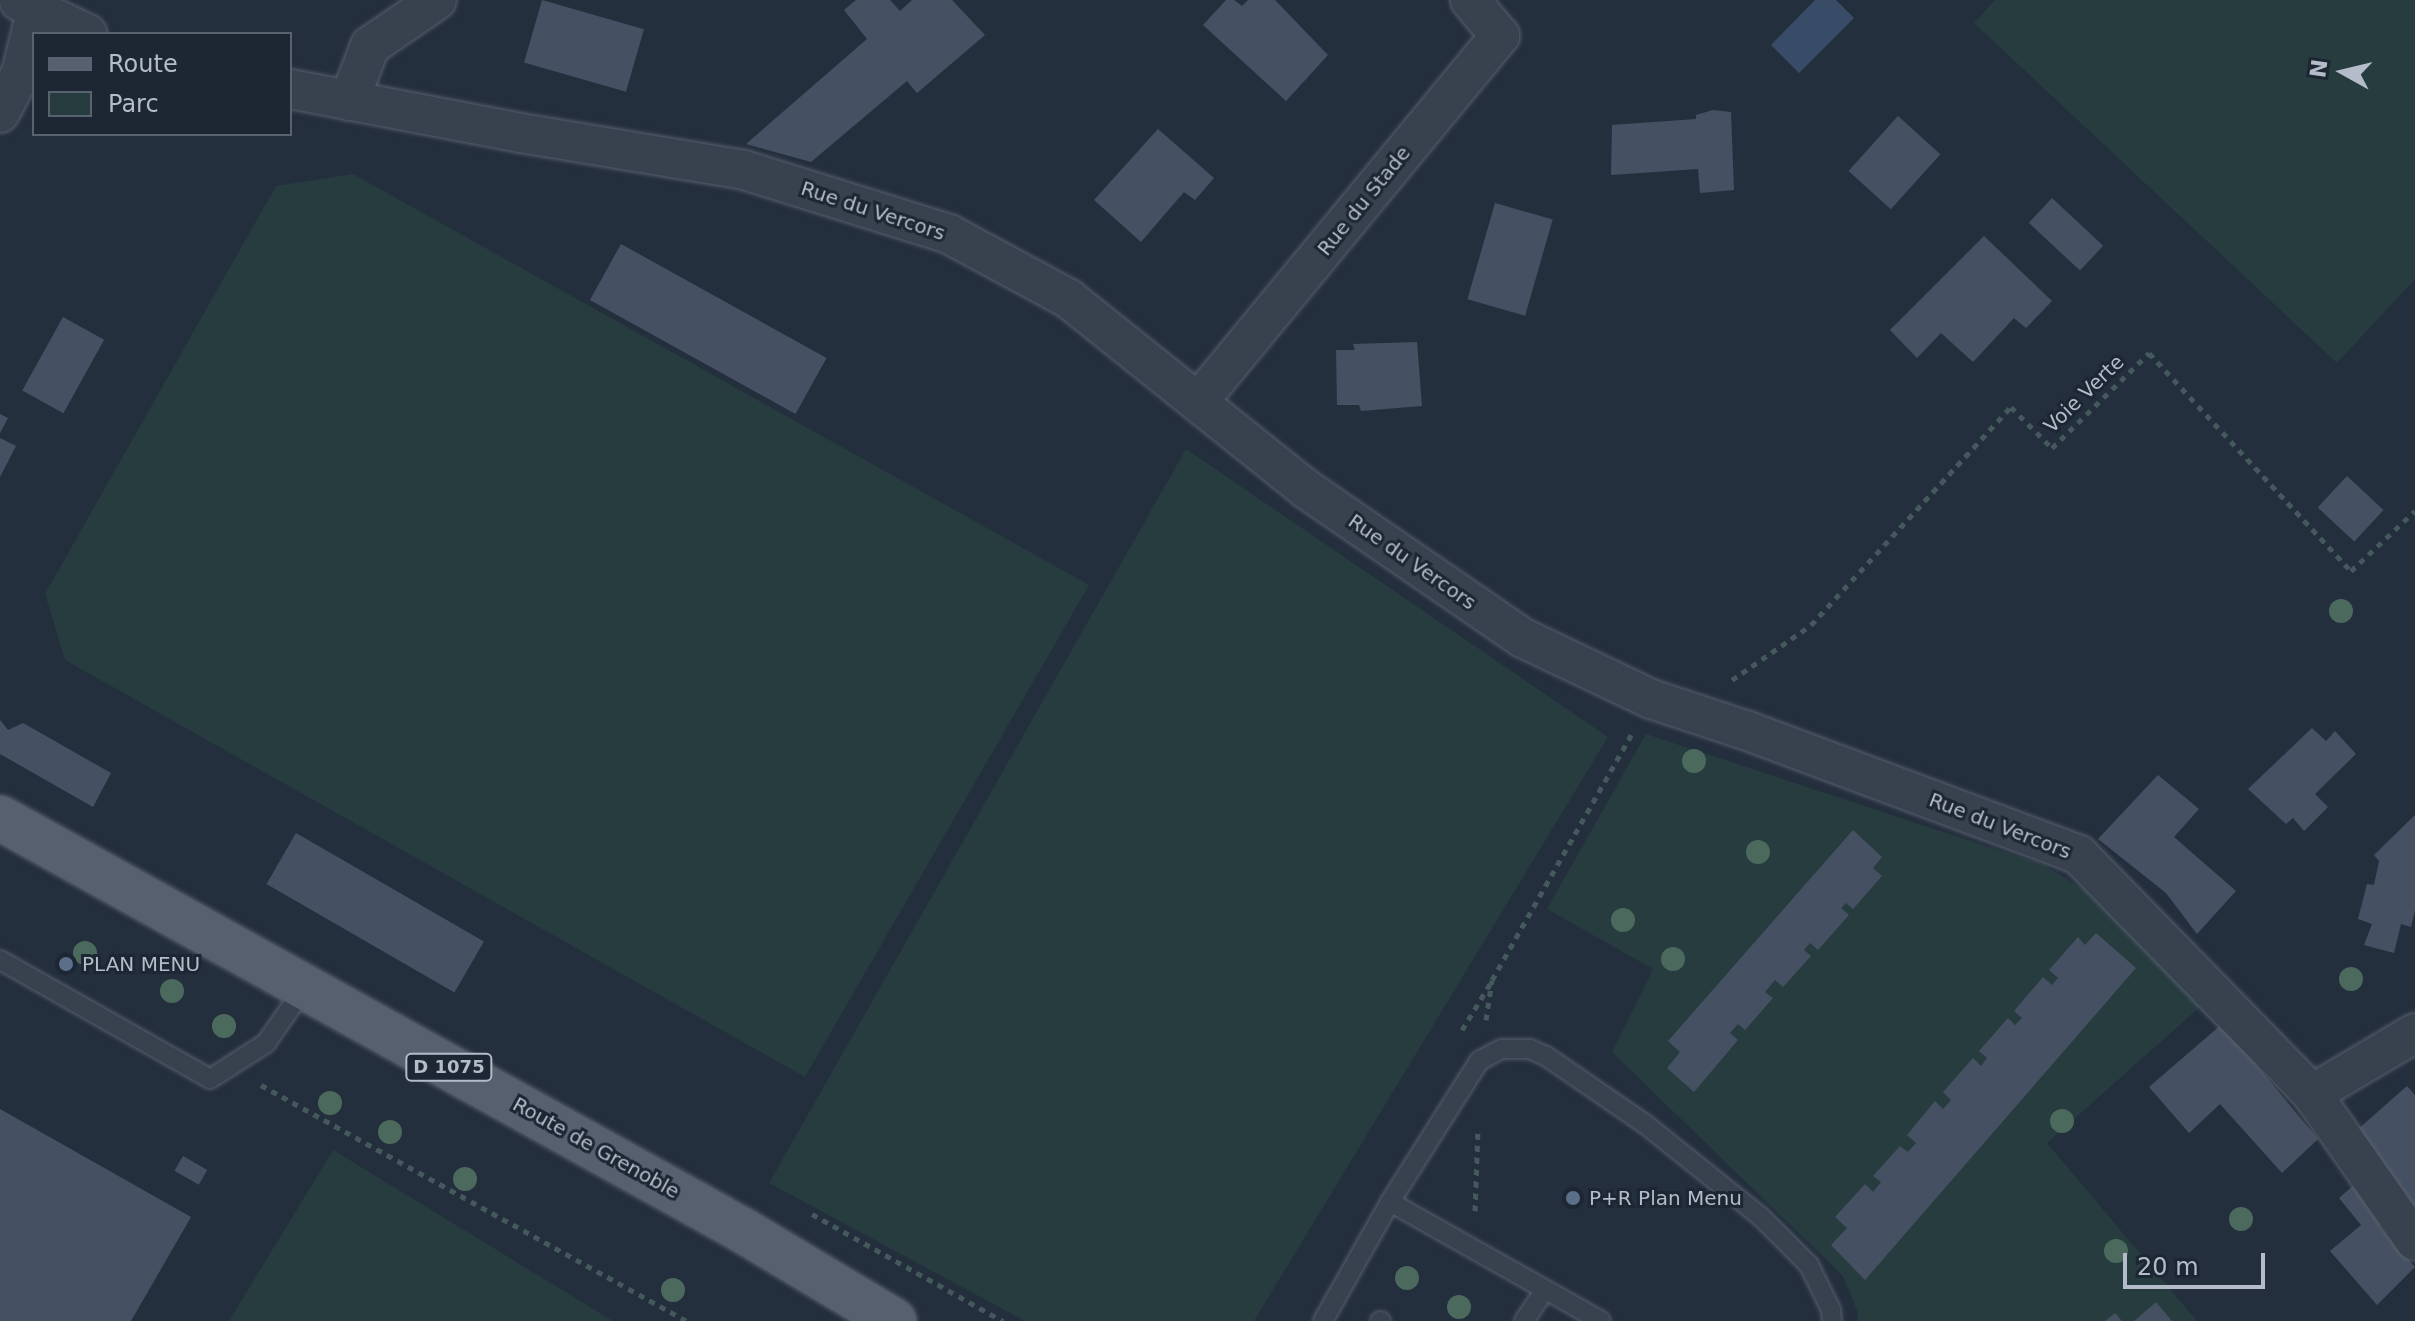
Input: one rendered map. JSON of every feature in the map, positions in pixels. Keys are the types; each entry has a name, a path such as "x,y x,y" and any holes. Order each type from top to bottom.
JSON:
{"main road":[{"name":"Route de Grenoble","path":"0,818 742,1230 894,1321"}],"street":[{"path":"349,101 370,46 437,0"},
{"name":"Rue du Stade","path":"1198,402 1500,36 1470,0"},
{"path":"0,113 21,73 32,4 84,32"},
{"name":"Rue du Vercors","path":"292,89 744,170 949,234 1069,299 1306,489 1523,638 1651,699 1708,717 2079,855 2312,1094 2415,1241"},
{"path":"2312,1094 2415,1033"}],"lane":[{"path":"0,960 210,1079 266,1043 305,987"},
{"path":"1323,1321 1390,1202 1479,1061 1502,1049 1530,1049 1546,1056 1645,1124 1761,1217 1809,1265 1831,1310 1832,1321"},
{"path":"1390,1202 1601,1321"},
{"path":"1524,1321 1545,1290"}],"path":[{"name":"Voie Verte","path":"1708,717 1725,685 1811,625 2011,407 2052,448 2149,353 2351,571 2415,511"},
{"path":"1471,1248 1477,1192 1479,1061 1492,980 1651,699"},
{"path":"229,1067 687,1321"}],"green space":[{"path":"1995,0 2415,0 2415,279 2337,363 1974,23"},
{"path":"353,174 1089,585 805,1077 65,660 45,594 276,186"},
{"path":"1186,449 1608,737 1254,1321 1025,1321 769,1183"},
{"path":"1646,734 2044,865 2088,892 2201,1006 2047,1143 2197,1321 1858,1321 1858,1313 1843,1276 1612,1052 1653,969 1547,909"},
{"path":"333,1150 613,1321 229,1321"}],"water":[{"path":"1815,0 1836,0 1854,18 1799,73 1771,45"}],"building":[{"path":"542,0 644,29 626,92 524,62"},
{"path":"856,0 890,0 900,11 912,0 952,0 985,35 917,93 907,81 811,162 746,144 867,39 844,10"},
{"path":"1226,0 1234,0 1242,6 1248,0 1275,0 1328,55 1286,101 1203,25"},
{"path":"1713,110 1731,112 1734,190 1700,193 1698,169 1611,175 1612,125 1696,119 1696,115"},
{"path":"1898,116 1940,154 1891,209 1848,171"},
{"path":"1158,129 1214,178 1195,200 1184,192 1141,242 1094,200"},
{"path":"2052,198 2103,246 2080,271 2029,223"},
{"path":"1495,203 1553,220 1525,316 1467,299"},
{"path":"1984,236 2052,301 2026,328 2014,318 1973,362 1941,333 1917,358 1890,330"},
{"path":"621,244 827,358 796,414 590,300"},
{"path":"63,317 104,340 63,413 22,390"},
{"path":"1417,342 1422,406 1361,411 1359,405 1337,405 1336,350 1355,350 1353,344"},
{"path":"0,414 8,418 0,433"},
{"path":"0,438 16,446 0,477"},
{"path":"2347,476 2384,510 2354,542 2318,507"},
{"path":"0,720 8,730 23,723 111,773 93,807 0,754"},
{"path":"2312,728 2326,741 2335,731 2356,754 2315,794 2328,807 2304,831 2293,818 2286,824 2248,789"},
{"path":"2158,775 2199,809 2174,837 2236,891 2197,934 2166,893 2098,839"},
{"path":"2415,815 2415,910 2411,927 2401,924 2394,953 2364,945 2372,924 2358,919 2367,884 2374,885 2379,861 2374,855"},
{"path":"1853,830 1882,857 1873,868 1882,876 1853,909 1846,903 1841,908 1849,915 1818,950 1810,943 1804,950 1811,956 1783,987 1775,980 1765,992 1773,998 1745,1030 1738,1024 1730,1033 1738,1040 1694,1092 1667,1068 1680,1052 1668,1041"},
{"path":"296,833 484,942 454,993 266,884"},
{"path":"2096,933 2136,968 1865,1280 1831,1245 1847,1228 1835,1217 1865,1184 1873,1192 1881,1182 1873,1176 1900,1146 1908,1152 1916,1143 1907,1135 1935,1101 1943,1109 1951,1100 1943,1092 1973,1058 1981,1066 1987,1058 1979,1051 2008,1018 2015,1025 2022,1018 2014,1011 2043,977 2052,985 2058,978 2049,970 2078,937 2085,945"},
{"path":"2222,1024 2318,1139 2282,1173 2220,1104 2189,1133 2149,1087"},
{"path":"2407,1086 2415,1095 2415,1214 2357,1130"},
{"path":"0,1109 191,1217 131,1321 0,1321"},
{"path":"183,1156 207,1170 199,1185 175,1171"},
{"path":"2355,1184 2384,1220 2380,1227 2415,1267 2377,1305 2330,1251 2361,1225 2339,1198"},
{"path":"2156,1302 2172,1321 2134,1321"},
{"path":"2115,1313 2122,1321 2105,1321"}],"place":[{"name":"PLAN MENU","path":"66,964"},
{"name":"P+R Plan Menu","path":"1573,1198"}]}
